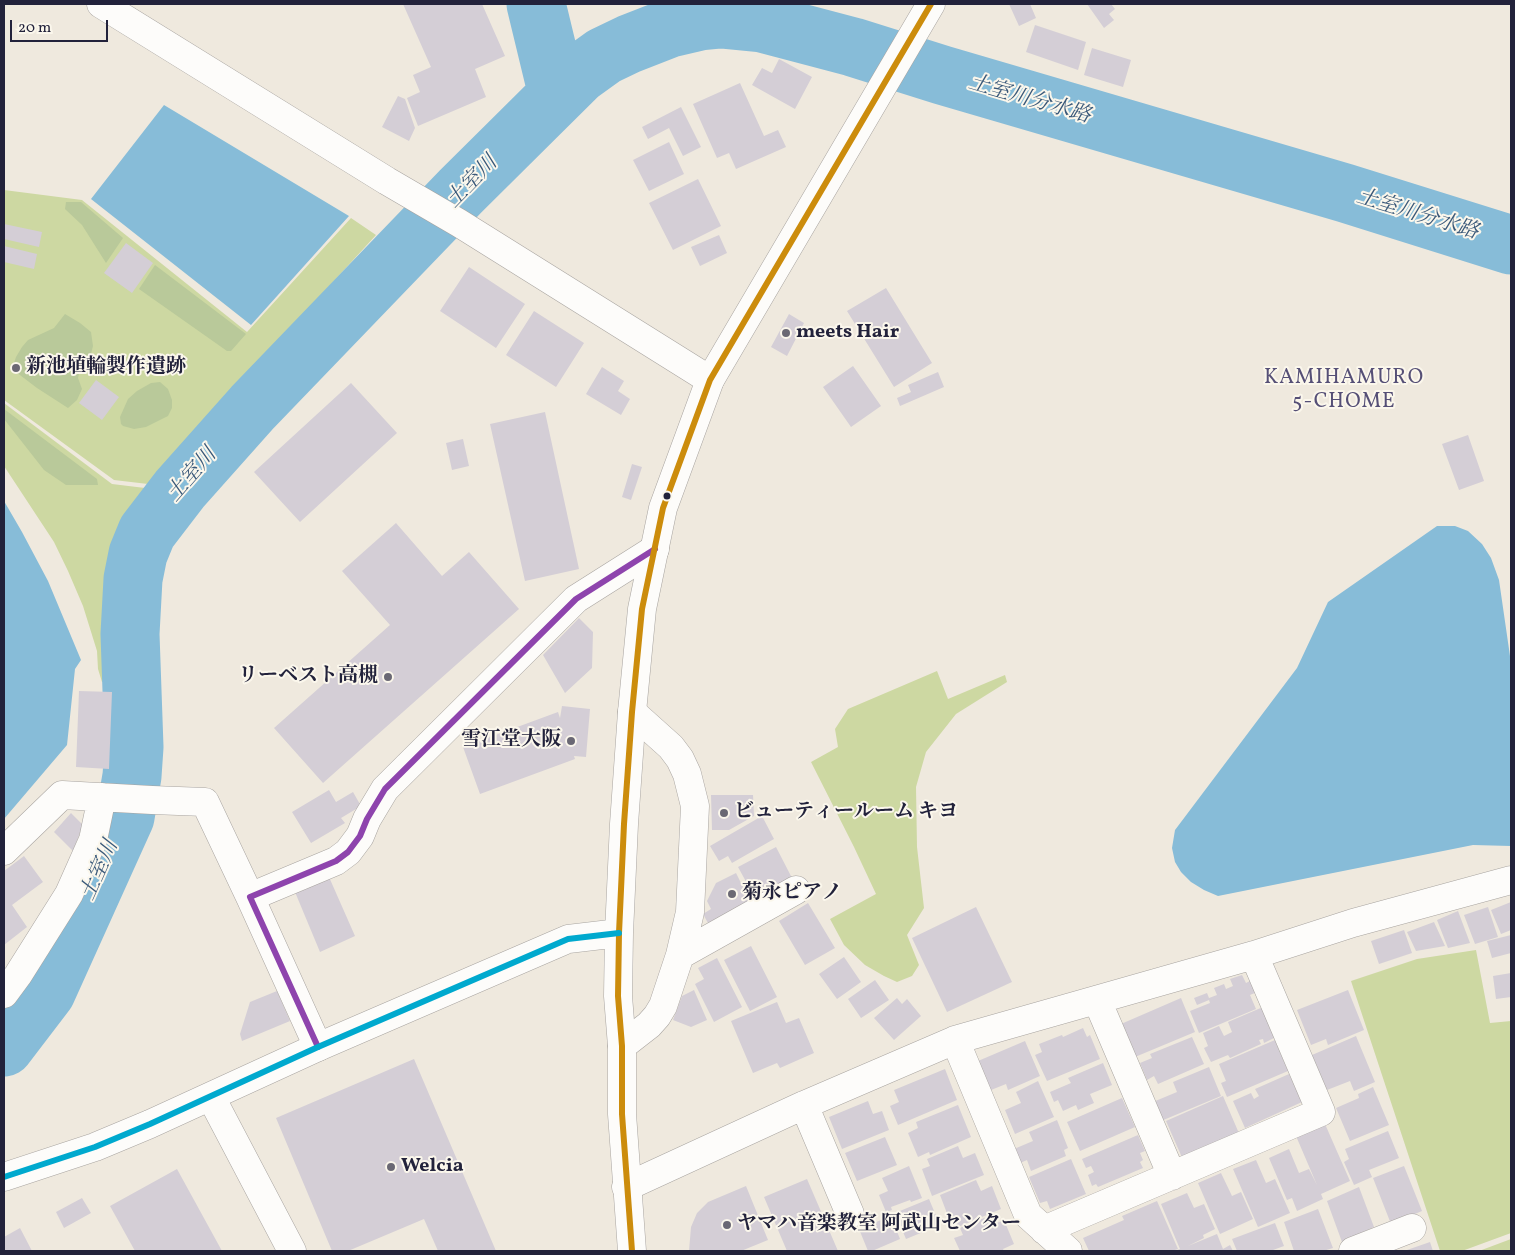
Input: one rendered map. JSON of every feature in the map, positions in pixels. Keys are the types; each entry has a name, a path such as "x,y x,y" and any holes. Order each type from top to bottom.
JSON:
{"street":[{"path":"102,4 387,182 459,223 710,380"},
{"path":"632,1251 622,1114 622,1046 618,996 619,933 632,712 642,608 663,508 710,380 931,4"},
{"path":"250,897 336,861 348,852 360,836 385,789 512,662 576,600 654,549"},
{"path":"622,1046 649,1025 657,1016 680,955 690,912 695,806 688,774 680,759 671,747 632,712"},
{"path":"4,851 62,795 205,802 318,1048"},
{"path":"4,994 70,894 94,840 102,797"},
{"path":"626,1187 804,1105 955,1040 1254,955 1353,923 1511,880"},
{"path":"680,955 796,890"},
{"path":"4,1177 95,1147 568,939 619,933"},
{"path":"1044,1230 1321,1112 1254,955"},
{"path":"1096,1000 1172,1176"},
{"path":"955,1040 1028,1215 1068,1251"},
{"path":"211,1097 292,1251"},
{"path":"804,1105 850,1214"},
{"path":"1353,1251 1412,1228"}],"green space":[{"path":"4,190 82,200 247,332 351,218 376,235 148,484 114,480 4,400"},
{"path":"66,202 81,202 123,238 106,263 82,225 65,209"},
{"path":"155,265 246,334 231,351 227,351 139,289"},
{"path":"65,314 91,332 93,346 89,362 80,370 78,378 82,389 77,400 68,408 12,369 16,357 28,340 54,328"},
{"path":"160,382 168,389 172,400 172,408 168,416 146,427 134,429 123,426 120,417 128,399 151,383"},
{"path":"4,403 112,484 145,488 133,505 122,528 112,570 111,682 102,682 98,669 97,651 83,606 54,542 4,466"},
{"path":"4,409 97,479 98,485 66,485 44,470 4,419"},
{"path":"937,671 948,699 1005,675 1007,682 956,714 926,752 916,787 917,847 924,908 907,935 919,965 912,976 897,982 865,965 844,945 830,919 876,894 811,762 838,747 835,729 848,709"},
{"path":"1476,950 1490,1023 1511,1021 1511,1233 1462,1251 1440,1251 1351,981 1417,959"},
{"path":"1511,1239 1511,1251 1479,1251"}],"water":[{"path":"164,105 349,216 251,325 91,199"},
{"path":"4,501 48,581 81,660 75,669 67,745 4,819"},
{"path":"1437,526 1455,526 1468,531 1482,544 1491,558 1499,580 1511,663 1511,846 1473,845 1218,896 1191,882 1181,872 1175,862 1172,848 1175,830 1297,668 1328,602"}],"building":[{"path":"403,4 482,4 505,56 475,69 486,97 418,126 407,98 420,92 413,75 431,67"},
{"path":"1009,4 1030,4 1036,18 1019,26"},
{"path":"1087,4 1111,4 1115,9 1109,14 1114,20 1104,28"},
{"path":"1035,25 1086,42 1078,70 1026,52"},
{"path":"1092,48 1131,60 1123,87 1084,75"},
{"path":"779,59 812,77 795,109 752,85 762,68 772,73"},
{"path":"740,83 764,136 778,130 786,147 736,169 729,153 717,158 693,104"},
{"path":"398,96 405,99 415,128 409,141 382,127"},
{"path":"681,107 701,147 683,156 669,128 648,139 642,127"},
{"path":"669,142 684,174 649,191 633,160"},
{"path":"698,179 721,226 673,250 649,203"},
{"path":"4,224 42,232 39,247 4,239"},
{"path":"719,235 727,253 700,266 691,247"},
{"path":"126,243 153,263 132,293 104,273"},
{"path":"4,246 37,254 34,269 4,262"},
{"path":"469,267 525,304 496,348 440,311"},
{"path":"886,288 932,363 894,387 847,311"},
{"path":"534,311 584,343 556,387 506,355"},
{"path":"789,314 804,323 787,356 771,347"},
{"path":"853,366 881,406 851,427 823,387"},
{"path":"602,367 624,381 618,391 630,399 621,415 586,394"},
{"path":"938,372 944,387 900,406 897,398 911,392 908,385"},
{"path":"96,380 119,397 102,420 79,403"},
{"path":"351,383 397,433 300,522 254,472"},
{"path":"545,412 579,569 525,581 490,424"},
{"path":"1468,435 1484,481 1459,490 1442,444"},
{"path":"463,439 469,466 452,470 446,443"},
{"path":"632,464 642,467 631,500 622,497"},
{"name":"リーベスト高槻","path":"396,523 442,576 469,552 519,609 323,783 274,728 390,625 342,571"},
{"path":"579,618 593,632 592,668 565,693 543,655"},
{"path":"79,691 112,692 109,769 76,767"},
{"path":"562,706 590,709 586,757 574,756 575,759 480,794 463,747 558,712 560,718"},
{"path":"329,790 336,802 353,792 361,806 341,818 345,823 311,843 292,812"},
{"path":"711,795 753,795 754,816 729,830 712,830"},
{"path":"71,813 83,825 73,851 54,832"},
{"path":"762,816 774,839 732,863 728,856 719,861 710,846"},
{"path":"776,847 792,878 755,898 738,867"},
{"path":"24,856 43,882 12,905 27,927 4,945 4,871"},
{"path":"736,873 750,901 708,923 703,914 711,909 707,901 716,883"},
{"path":"329,877 355,936 320,952 295,892"},
{"path":"1511,902 1511,930 1501,934 1491,910"},
{"path":"808,903 835,948 805,965 779,921"},
{"path":"976,907 1012,982 947,1012 912,938"},
{"path":"1488,907 1498,937 1475,944 1464,915"},
{"path":"1458,911 1470,943 1448,948 1437,920"},
{"path":"1434,922 1445,946 1416,951 1407,932"},
{"path":"1404,930 1412,953 1379,964 1371,941"},
{"path":"1511,935 1511,953 1492,958 1487,941"},
{"path":"751,946 777,997 750,1011 724,960"},
{"path":"844,957 861,982 837,999 819,974"},
{"path":"717,958 742,1007 714,1022 695,984 704,979 698,968"},
{"path":"1511,973 1511,997 1496,999 1493,976"},
{"path":"1242,975 1246,983 1252,980 1257,992 1250,995 1256,1009 1199,1033 1190,1011 1210,1003 1209,1000 1197,1005 1194,998 1207,993 1209,998 1217,995 1214,988 1224,984 1226,989 1233,986 1230,979"},
{"path":"875,980 889,1000 861,1018 848,999"},
{"path":"694,990 707,1020 691,1027 673,1020 682,996"},
{"path":"1348,990 1364,1030 1328,1045 1326,1039 1311,1045 1297,1010"},
{"path":"277,991 290,1021 242,1041 240,1034 250,1002"},
{"path":"897,998 902,1004 907,999 921,1016 894,1040 874,1018"},
{"path":"1181,998 1195,1032 1135,1057 1121,1024"},
{"path":"777,1002 786,1023 799,1018 814,1053 780,1068 777,1063 753,1073 731,1021"},
{"path":"1263,1007 1276,1037 1264,1043 1263,1039 1259,1040 1261,1044 1230,1058 1228,1055 1211,1062 1204,1048 1208,1046 1203,1033 1219,1026 1224,1036 1232,1032 1228,1022"},
{"path":"1083,1028 1087,1037 1090,1035 1100,1059 1047,1081 1035,1055 1042,1052 1039,1044 1062,1035 1063,1037"},
{"path":"1356,1036 1375,1082 1354,1091 1350,1081 1327,1090 1312,1055"},
{"path":"1192,1037 1204,1064 1158,1084 1154,1076 1147,1080 1140,1063 1152,1058 1150,1054"},
{"path":"1275,1040 1288,1071 1227,1097 1221,1083 1226,1081 1219,1064"},
{"path":"1025,1041 1040,1076 1008,1090 1006,1084 991,1090 978,1061"},
{"path":"414,1059 496,1251 438,1251 424,1219 348,1251 332,1251 276,1118"},
{"path":"1103,1063 1112,1085 1090,1094 1094,1103 1078,1110 1076,1105 1063,1111 1058,1100 1054,1102 1050,1092 1071,1083 1068,1078"},
{"path":"1209,1067 1221,1096 1161,1121 1153,1102 1177,1092 1173,1082"},
{"path":"945,1069 957,1100 898,1125 890,1106 899,1102 894,1090"},
{"path":"1289,1074 1302,1102 1245,1128 1233,1101 1251,1093 1254,1099 1259,1096 1255,1089"},
{"path":"1038,1081 1054,1117 1015,1134 1005,1110 1021,1103 1016,1092"},
{"path":"1373,1087 1389,1125 1350,1141 1336,1108 1359,1098 1358,1094"},
{"path":"1223,1096 1241,1138 1184,1162 1166,1121"},
{"path":"1122,1098 1135,1127 1080,1151 1067,1122"},
{"path":"868,1101 873,1114 882,1111 889,1130 842,1149 829,1117"},
{"path":"958,1105 971,1137 930,1155 929,1152 918,1157 908,1133 918,1128 916,1122"},
{"path":"1057,1120 1068,1148 1064,1150 1066,1156 1031,1171 1027,1160 1020,1163 1014,1149 1033,1141 1029,1132"},
{"path":"1325,1124 1350,1181 1321,1194 1323,1199 1297,1211 1292,1198 1287,1200 1269,1158 1289,1149 1299,1173 1309,1169 1317,1185 1296,1136"},
{"path":"1388,1131 1399,1158 1369,1170 1372,1177 1354,1185 1344,1162 1349,1159 1345,1149"},
{"path":"1138,1135 1145,1151 1140,1153 1143,1160 1140,1162 1143,1168 1098,1187 1096,1184 1092,1186 1088,1175 1094,1172 1091,1166 1086,1168 1082,1159"},
{"path":"885,1137 897,1165 857,1181 845,1153"},
{"path":"958,1146 963,1158 975,1153 984,1175 932,1196 922,1169 930,1166 927,1159"},
{"path":"1071,1159 1086,1194 1050,1209 1047,1201 1040,1203 1029,1177"},
{"path":"1256,1160 1266,1183 1275,1179 1290,1213 1258,1227 1233,1169"},
{"path":"909,1166 922,1198 891,1207 892,1210 886,1212 879,1195 888,1191 882,1178"},
{"path":"1404,1166 1422,1211 1391,1224 1373,1178"},
{"path":"177,1169 222,1251 135,1251 110,1206"},
{"path":"1221,1173 1232,1196 1241,1192 1253,1219 1220,1234 1198,1183"},
{"path":"807,1179 838,1251 787,1251 764,1197"},
{"path":"976,1180 981,1191 992,1186 1001,1209 953,1229 940,1195"},
{"path":"746,1186 768,1240 741,1251 689,1251 691,1227 697,1213 708,1202"},
{"path":"1359,1187 1374,1227 1342,1242 1327,1201"},
{"path":"1187,1193 1194,1208 1204,1204 1215,1229 1203,1235 1204,1238 1188,1246 1217,1234 1223,1249 1230,1245 1233,1251 1174,1251 1180,1249 1161,1204"},
{"path":"82,1198 91,1213 64,1228 56,1212"},
{"path":"929,1199 940,1225 906,1239 895,1213"},
{"path":"1157,1201 1178,1249 1172,1251 1089,1251 1083,1238 1124,1220 1122,1216"},
{"path":"1318,1209 1333,1248 1323,1251 1294,1251 1284,1222"},
{"path":"994,1214 997,1223 1004,1220 1014,1244 1003,1249 1004,1251 960,1251 954,1238 963,1235 960,1228"},
{"path":"891,1216 900,1239 868,1251 859,1229"},
{"path":"1275,1223 1284,1246 1274,1251 1237,1251 1232,1239"},
{"path":"20,1228 32,1251 4,1251 4,1237"},
{"path":"1430,1242 1433,1251 1404,1251"}],"waterway":[{"name":"土室川","path":"536,4 558,95"},
{"name":"土室川","path":"4,1047 46,992 125,817 132,776 134,747 130,634 133,579 138,554 147,532 180,489 253,407 461,191 579,74 604,56 670,28 700,21 721,19 762,23 853,47 942,75 1345,193 1511,245"}],"transit line":[{"path":"632,1251 622,1114 622,1046 618,996 619,933 624,824 642,609 663,508 710,380 931,4"},
{"path":"318,1047 250,897 336,861 348,852 360,836 367,819 385,789 576,599 655,549"},
{"path":"4,1177 95,1147 150,1124 318,1047 568,939 619,933"}],"place":[{"name":"meets Hair","path":"786,333"},
{"name":"新池埴輪製作遺跡","path":"16,368"},
{"name":"リーベスト高槻","path":"388,677"},
{"name":"雪江堂大阪","path":"571,741"},
{"name":"ビューティールーム キヨ","path":"724,813"},
{"name":"菊永ピアノ","path":"732,894"},
{"name":"Welcia","path":"391,1167"},
{"name":"ヤマハ音楽教室 阿武山センター","path":"727,1225"}],"district":[{"name":"KAMIHAMURO 5-CHOME","path":"1344,391"}],"water label":[{"name":"土室川分水路","path":"1029,101"},
{"name":"土室川分水路","path":"1417,216"}]}
